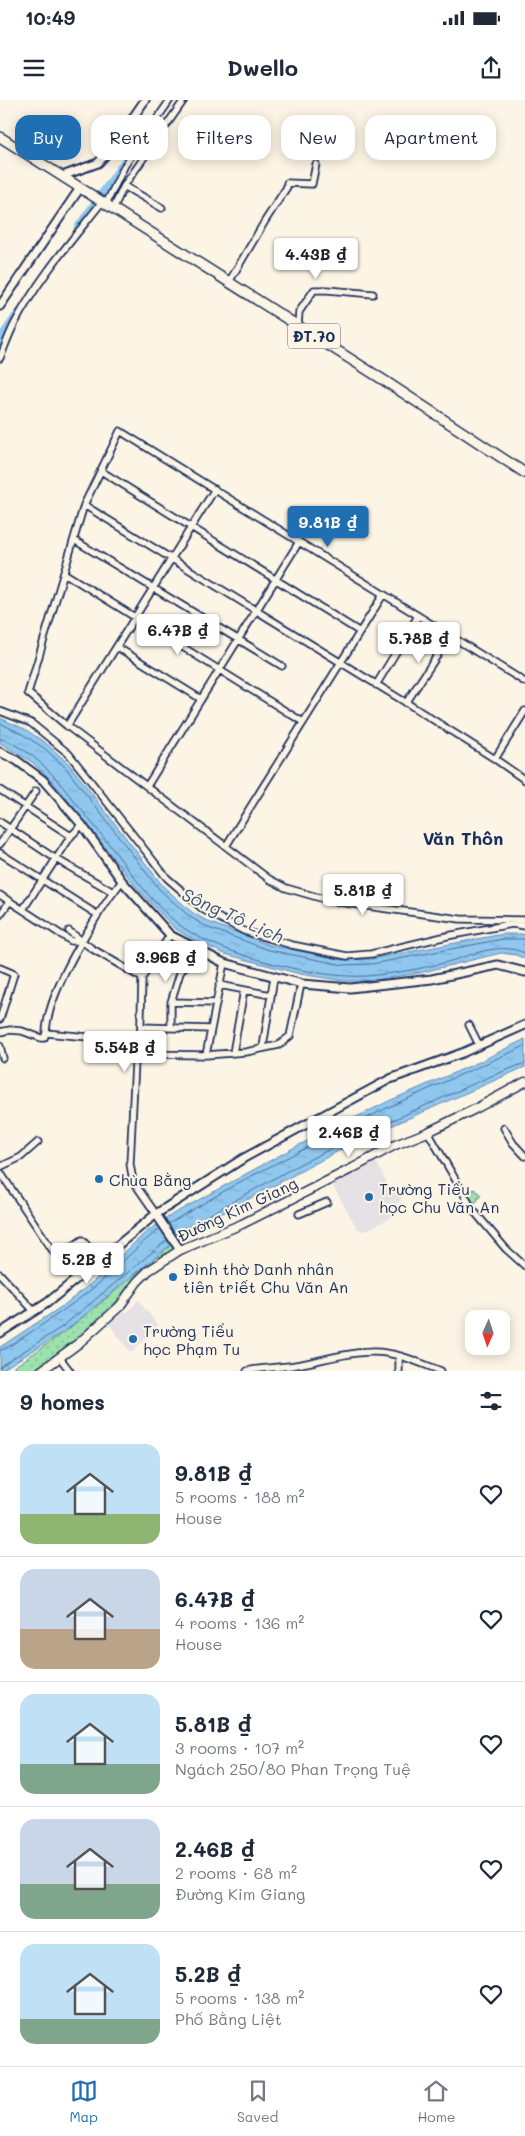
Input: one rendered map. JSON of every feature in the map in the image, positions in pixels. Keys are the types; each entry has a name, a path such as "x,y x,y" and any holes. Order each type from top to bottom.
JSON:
{"main road":[{"name":"ĐT.70","path":"0,137 525,473"},
{"name":"Đường Kim Giang","path":"41,1371 79,1343 120,1306 137,1282 148,1271 179,1248 242,1224 395,1145 428,1132 525,1082"}],"street":[{"path":"62,176 98,163 112,148 145,100"},
{"path":"106,204 125,165 170,100"},
{"path":"0,358 15,323 70,242 124,186 184,100"},
{"path":"229,282 264,221 287,187 287,183 312,184 316,164"},
{"path":"124,186 162,208"},
{"path":"0,306 80,188"},
{"path":"298,326 299,312 314,290 373,294"},
{"path":"525,682 120,431 84,505 28,693 68,726 269,879 286,888 331,901 460,919 525,920"},
{"path":"101,470 360,632"},
{"path":"68,726 215,489"},
{"path":"84,505 495,758 525,780"},
{"path":"74,540 282,666"},
{"path":"147,786 299,542"},
{"path":"64,573 304,722"},
{"path":"226,846 383,595"},
{"path":"376,684 418,616"},
{"path":"408,704 450,636"},
{"path":"117,647 201,699"},
{"path":"0,711 31,723 69,754 167,878 204,910 244,931 292,945 347,956 371,954 447,936 512,924 525,926"},
{"path":"495,758 525,711"},
{"path":"0,752 16,760 43,780 82,824 122,881 170,935 224,963 300,984 350,988 432,979 498,965 525,972"},
{"path":"0,790 71,836"},
{"path":"0,844 36,791"},
{"path":"0,822 56,859 113,892"},
{"path":"24,908 71,836 82,824"},
{"path":"0,853 98,915"},
{"path":"0,1032 10,1030 22,1031 44,1038 48,1016 57,991 81,941 122,881"},
{"path":"0,895 24,908 41,922 71,941 81,941"},
{"path":"0,915 10,901"},
{"path":"69,931 81,941 142,978"},
{"path":"170,935 142,978 140,1054 136,1062 130,1164 133,1181 179,1248"},
{"path":"171,1028 172,1002 180,973 196,950"},
{"path":"206,1054 218,985 224,963"},
{"path":"0,968 14,974 0,1019"},
{"path":"262,1047 274,977"},
{"path":"140,1054 233,1053 279,1045 290,1036 300,984"},
{"path":"218,985 271,995"},
{"path":"233,1053 244,990"},
{"path":"172,1002 216,1003"},
{"path":"469,1025 479,1046"},
{"path":"1,1331 47,1303 156,1216 244,1158 390,1080 525,1026"},
{"path":"141,1027 211,1029"},
{"path":"46,1033 140,1042"},
{"path":"0,1046 3,1058"},
{"path":"504,1128 513,1143 525,1156"},
{"path":"428,1132 473,1210 494,1236 525,1266"},
{"path":"0,1167 21,1157 38,1142"},
{"path":"1,1176 38,1226 57,1257 82,1240 101,1260"},
{"path":"298,1214 326,1202"},
{"path":"0,1274 33,1310"},
{"path":"247,1371 260,1367 298,1368 372,1352 399,1357 434,1370 442,1371"},
{"path":"399,1357 399,1371"},
{"path":"60,1358 70,1371"}],"shaded area":[{"name":"Trường Tiểu học Chu Văn An","path":"376,1161 392,1193 397,1191 402,1200 396,1204 400,1213 363,1232 361,1229 358,1230 332,1184"},
{"name":"Trường Tiểu học Phạm Tu","path":"138,1300 158,1325 131,1353 108,1323 122,1311 128,1312"}],"green space":[{"path":"474,1189 481,1195 474,1205 466,1195"},
{"path":"172,1244 176,1249 140,1274 105,1315 90,1329 33,1371 8,1371 66,1331"}],"water":[{"path":"0,718 25,729 47,744 69,764 163,886 193,913 211,923 270,945 343,960 371,959 503,934 523,934 525,935 525,959 516,955 501,953 419,973 367,981 344,981 300,974 225,954 192,939 174,928 137,888 53,782 32,762 0,743"},
{"path":"525,1039 525,1067 357,1141 184,1234 65,1331 0,1371 0,1347 64,1305 95,1280 146,1232 173,1214 295,1147 391,1100 479,1062"}],"waterway":[{"path":"78,228 126,160"},
{"path":"0,344 4,334 19,313"}],"place":[{"name":"Chùa Bằng","path":"99,1179"},
{"name":"Trường Tiểu học Chu Văn An","path":"369,1197"},
{"name":"Đình thờ Danh nhân tiên triết Chu Văn An","path":"173,1277"},
{"name":"Trường Tiểu học Phạm Tu","path":"133,1339"}],"district":[{"name":"Văn Thôn","path":"463,838"}],"water label":[{"name":"Sông Tô Lịch","path":"233,915"}]}
